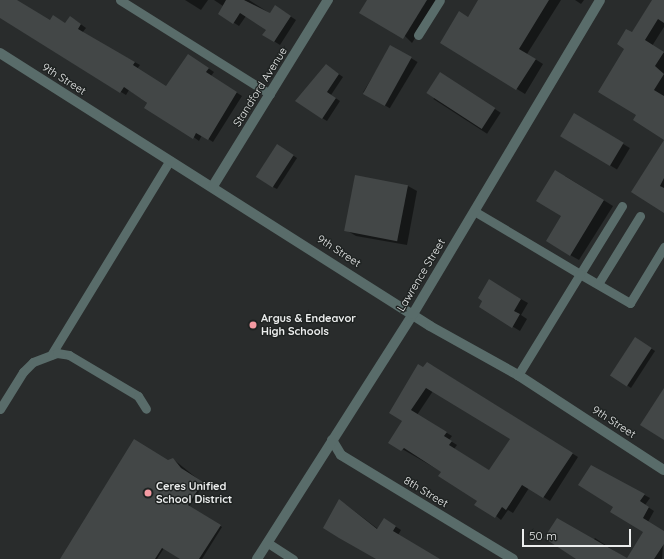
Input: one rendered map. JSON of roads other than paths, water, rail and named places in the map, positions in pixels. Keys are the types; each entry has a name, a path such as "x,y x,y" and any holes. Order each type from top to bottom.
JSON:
{"street":[{"name":"Standford Avenue","path":"213,186 328,0"},
{"name":"Lawrence Street","path":"257,559 413,314 600,0"},
{"name":"9th Street","path":"0,53 213,186 413,314 518,375 664,470"},
{"name":"8th Street","path":"332,440 341,455 513,559"}],"lane":[{"path":"120,0 270,94"},
{"path":"418,35 440,0"},
{"path":"51,355 170,160"},
{"path":"518,375 622,206"},
{"path":"474,210 580,274 630,302 664,247"},
{"path":"598,284 640,216"},
{"path":"0,409 23,372 33,362 51,355 69,355 138,396 146,409"},
{"path":"268,542 294,559"}],"place":[{"name":"Argus & Endeavor High Schools","path":"253,325"},
{"name":"Ceres Unified School District","path":"148,493"}]}
